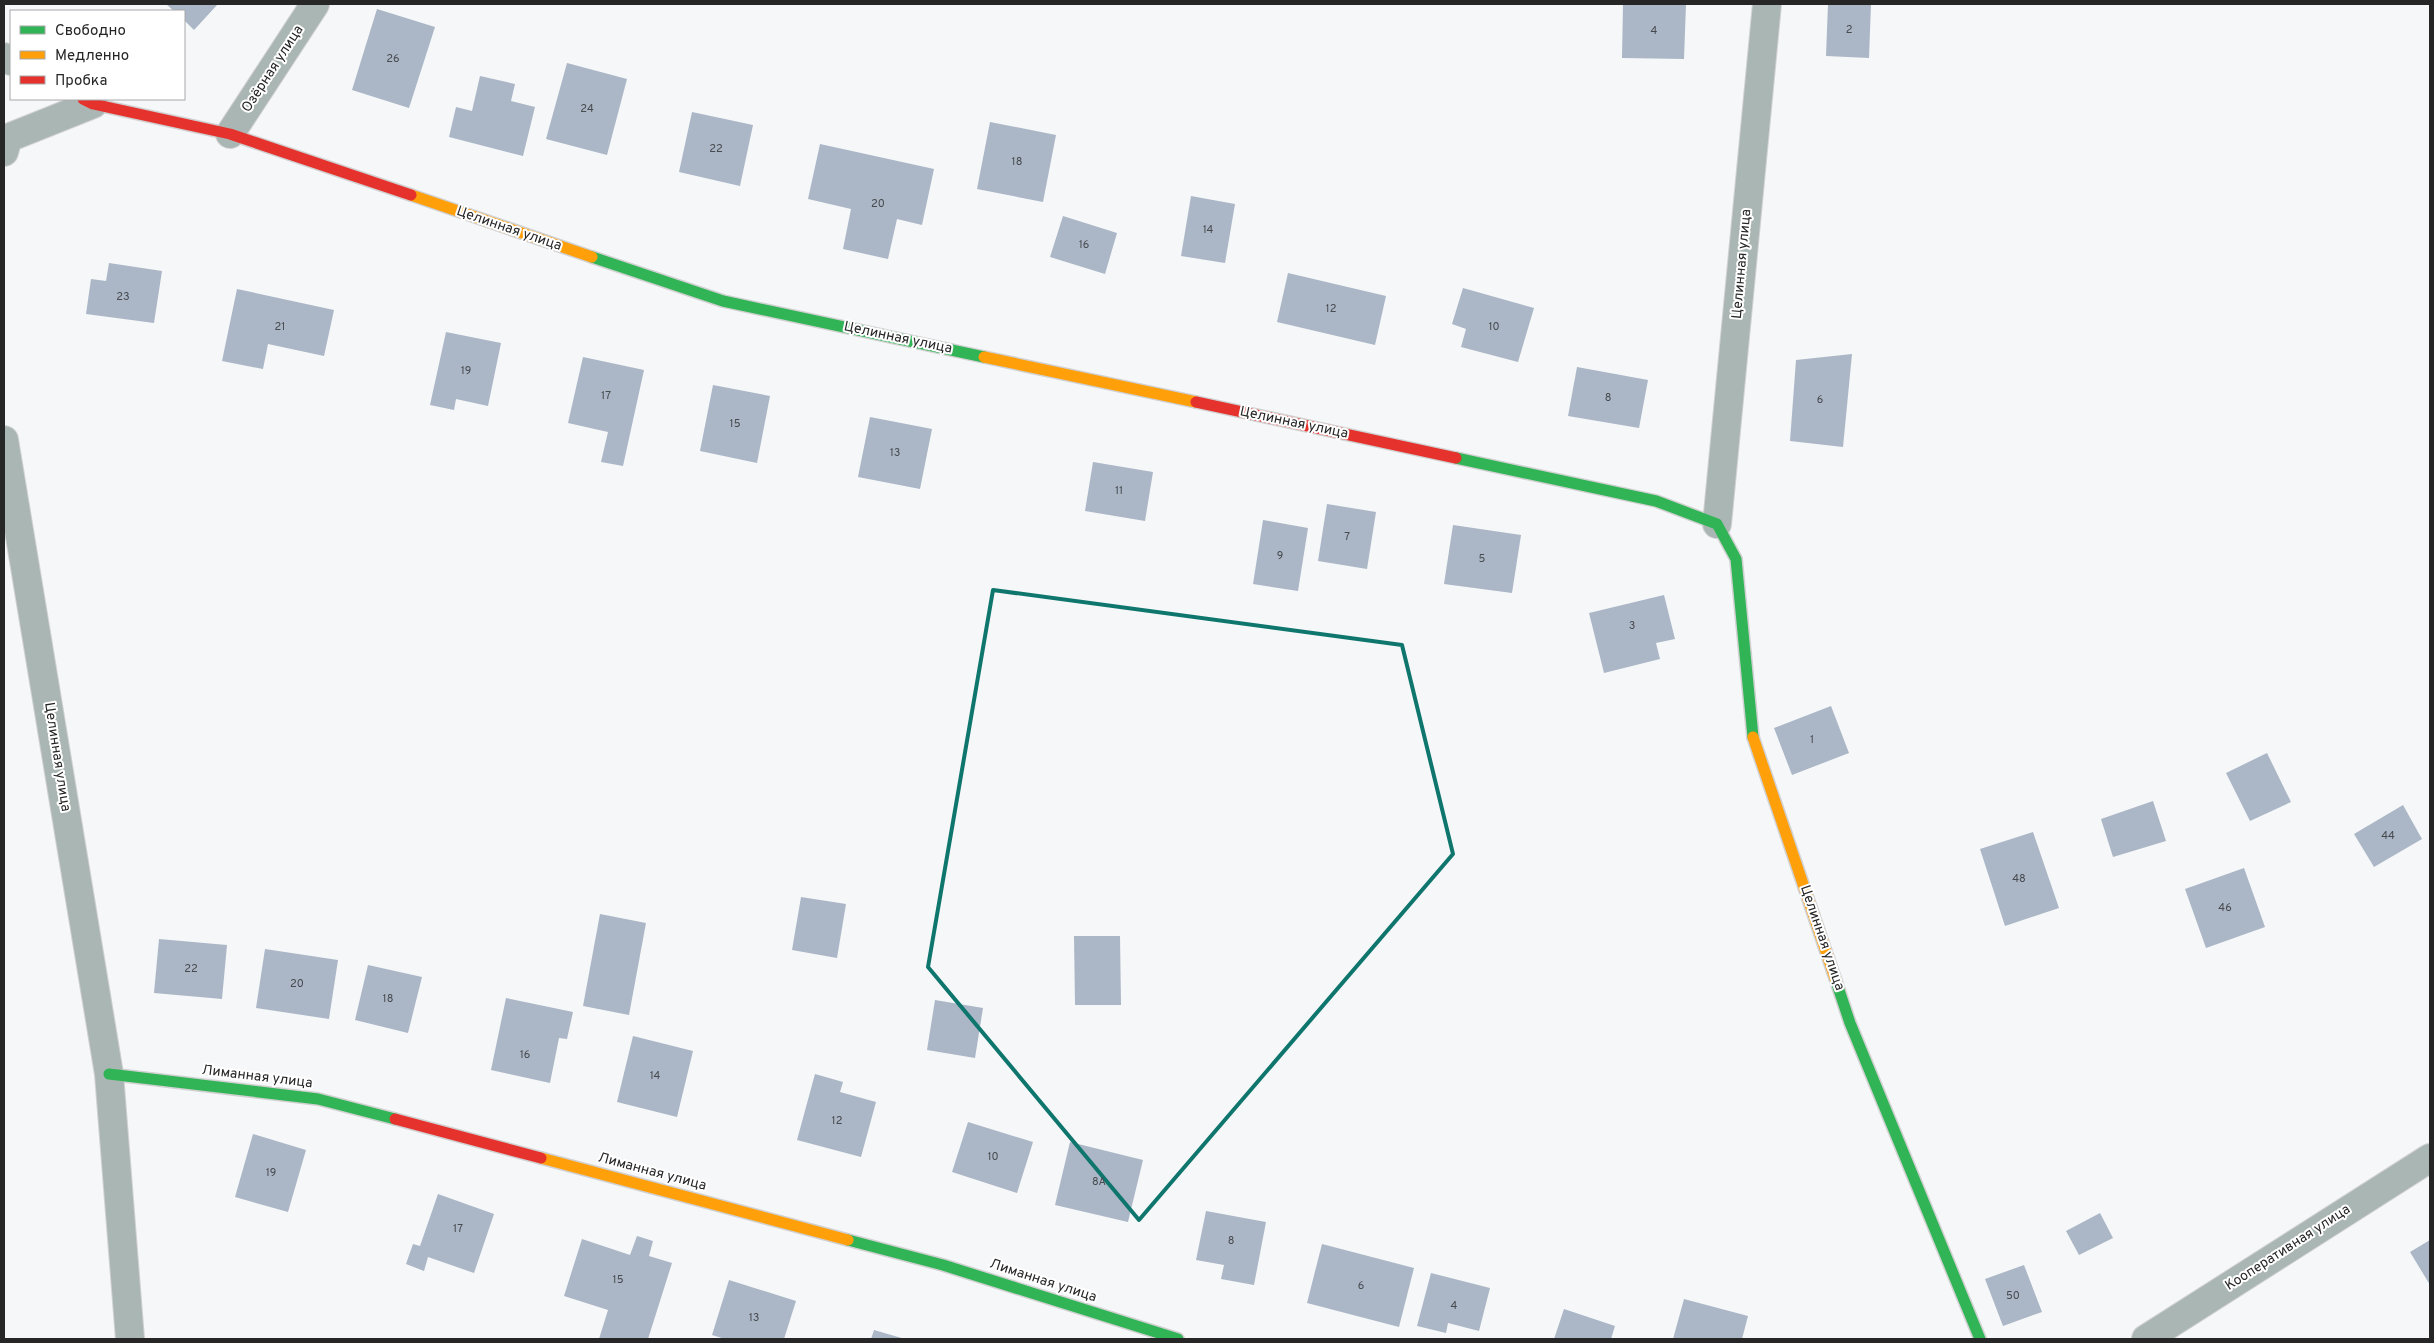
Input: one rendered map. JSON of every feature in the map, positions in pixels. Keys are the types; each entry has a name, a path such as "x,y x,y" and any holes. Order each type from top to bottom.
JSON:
{"street":[{"name":"Озёрная улица","path":"230,134 315,4"},
{"name":"Целинная улица","path":"1767,4 1717,524 1736,559 1751,730 1850,1023 1980,1339"},
{"name":"Целинная улица","path":"4,152 8,138 88,101 230,134 723,301 1656,501 1717,524"},
{"name":"Целинная улица","path":"4,440 109,1074 130,1339"},
{"name":"Лиманная улица","path":"109,1074 318,1099 943,1265 1178,1339"},
{"name":"Кооперативная улица","path":"2146,1339 2430,1158"}],"highlighted area":[{"path":"993,590 1402,645 1453,854 1139,1220 928,967"}],"building":[{"path":"166,4 218,4 194,30 185,21 185,10 173,10"},
{"path":"1623,4 1686,4 1684,59 1622,58"},
{"path":"1828,4 1871,4 1869,58 1826,56"},
{"path":"377,9 435,27 409,108 352,90"},
{"path":"567,63 627,79 607,155 546,139"},
{"path":"480,76 515,84 511,101 535,107 523,156 449,137 456,107 472,111"},
{"path":"692,112 753,125 740,186 679,172"},
{"path":"990,122 1056,135 1043,202 977,189"},
{"path":"820,144 934,169 922,225 897,219 888,259 843,249 851,209 808,199"},
{"path":"1191,196 1235,204 1225,263 1181,256"},
{"path":"1063,216 1117,233 1105,274 1050,257"},
{"path":"109,263 162,271 154,323 86,314 91,279 106,281"},
{"path":"1288,273 1386,296 1375,345 1277,322"},
{"path":"1463,288 1534,308 1518,362 1461,347 1466,329 1452,324"},
{"path":"237,289 334,310 324,356 268,344 263,369 222,361"},
{"path":"446,332 501,343 488,406 456,399 454,410 430,405"},
{"path":"1852,354 1843,447 1790,441 1796,360"},
{"path":"583,357 644,370 623,466 601,462 608,432 568,423"},
{"path":"1577,367 1648,380 1639,428 1568,416"},
{"path":"713,385 770,396 757,463 700,451"},
{"path":"870,417 932,429 920,489 858,477"},
{"path":"1093,462 1153,472 1145,521 1085,511"},
{"path":"1327,504 1376,512 1367,569 1318,561"},
{"path":"1263,520 1308,528 1298,591 1253,584"},
{"path":"1453,525 1521,535 1512,593 1444,584"},
{"path":"1664,595 1675,639 1656,643 1660,659 1604,673 1589,613"},
{"path":"1831,706 1849,753 1792,775 1774,728"},
{"path":"2267,753 2291,802 2250,821 2226,773"},
{"path":"2153,801 2166,841 2113,857 2101,819"},
{"path":"2403,805 2422,839 2374,867 2354,834"},
{"path":"2033,832 2059,908 2005,926 1980,849"},
{"path":"2244,868 2265,927 2206,948 2185,889"},
{"path":"801,897 846,904 837,958 792,950"},
{"path":"600,914 646,923 629,1015 583,1006"},
{"path":"1074,936 1120,936 1121,1005 1075,1005"},
{"path":"159,939 227,945 222,999 154,993"},
{"path":"265,949 338,960 329,1019 256,1008"},
{"path":"368,965 422,977 408,1033 355,1020"},
{"path":"506,998 573,1012 567,1039 559,1038 550,1083 491,1070"},
{"path":"935,1000 983,1008 975,1058 927,1050"},
{"path":"633,1036 693,1051 677,1117 617,1102"},
{"path":"815,1074 843,1082 840,1092 876,1102 861,1157 797,1140"},
{"path":"968,1122 1033,1142 1017,1193 952,1172"},
{"path":"253,1134 306,1150 288,1212 235,1197"},
{"path":"1070,1142 1143,1160 1128,1222 1055,1205"},
{"path":"438,1194 494,1214 474,1273 428,1257 424,1271 406,1264 413,1244 420,1246"},
{"path":"1206,1211 1266,1222 1254,1285 1221,1279 1224,1265 1196,1260"},
{"path":"2100,1213 2113,1238 2079,1255 2066,1231"},
{"path":"637,1236 653,1241 649,1256 672,1263 648,1339 599,1339 608,1310 564,1296 582,1239 630,1255"},
{"path":"2430,1240 2430,1285 2410,1252"},
{"path":"1322,1244 1414,1268 1399,1327 1307,1303"},
{"path":"2024,1265 2042,1312 2003,1326 1985,1279"},
{"path":"1431,1273 1490,1288 1479,1331 1448,1323 1446,1333 1417,1326"},
{"path":"729,1280 796,1301 784,1339 725,1339 712,1335"},
{"path":"1684,1299 1748,1316 1742,1339 1673,1339"},
{"path":"1564,1309 1615,1326 1611,1339 1554,1339"},
{"path":"874,1330 905,1339 871,1339"}],"traffic: fast":[{"path":"592,257 723,301 984,357"},
{"path":"1456,458 1656,501 1717,524 1736,559 1753,737"},
{"path":"1836,981 1850,1023 1980,1339"},
{"path":"109,1074 318,1099 395,1119"},
{"path":"848,1240 943,1265 1178,1339"}],"traffic: slow":[{"path":"411,195 592,257"},
{"path":"984,357 1196,402"},
{"path":"1753,737 1836,981"},
{"path":"541,1158 848,1240"}],"traffic: jam":[{"path":"85,100 93,104 230,134 411,195"},
{"path":"1196,402 1456,458"},
{"path":"395,1119 541,1158"}]}
